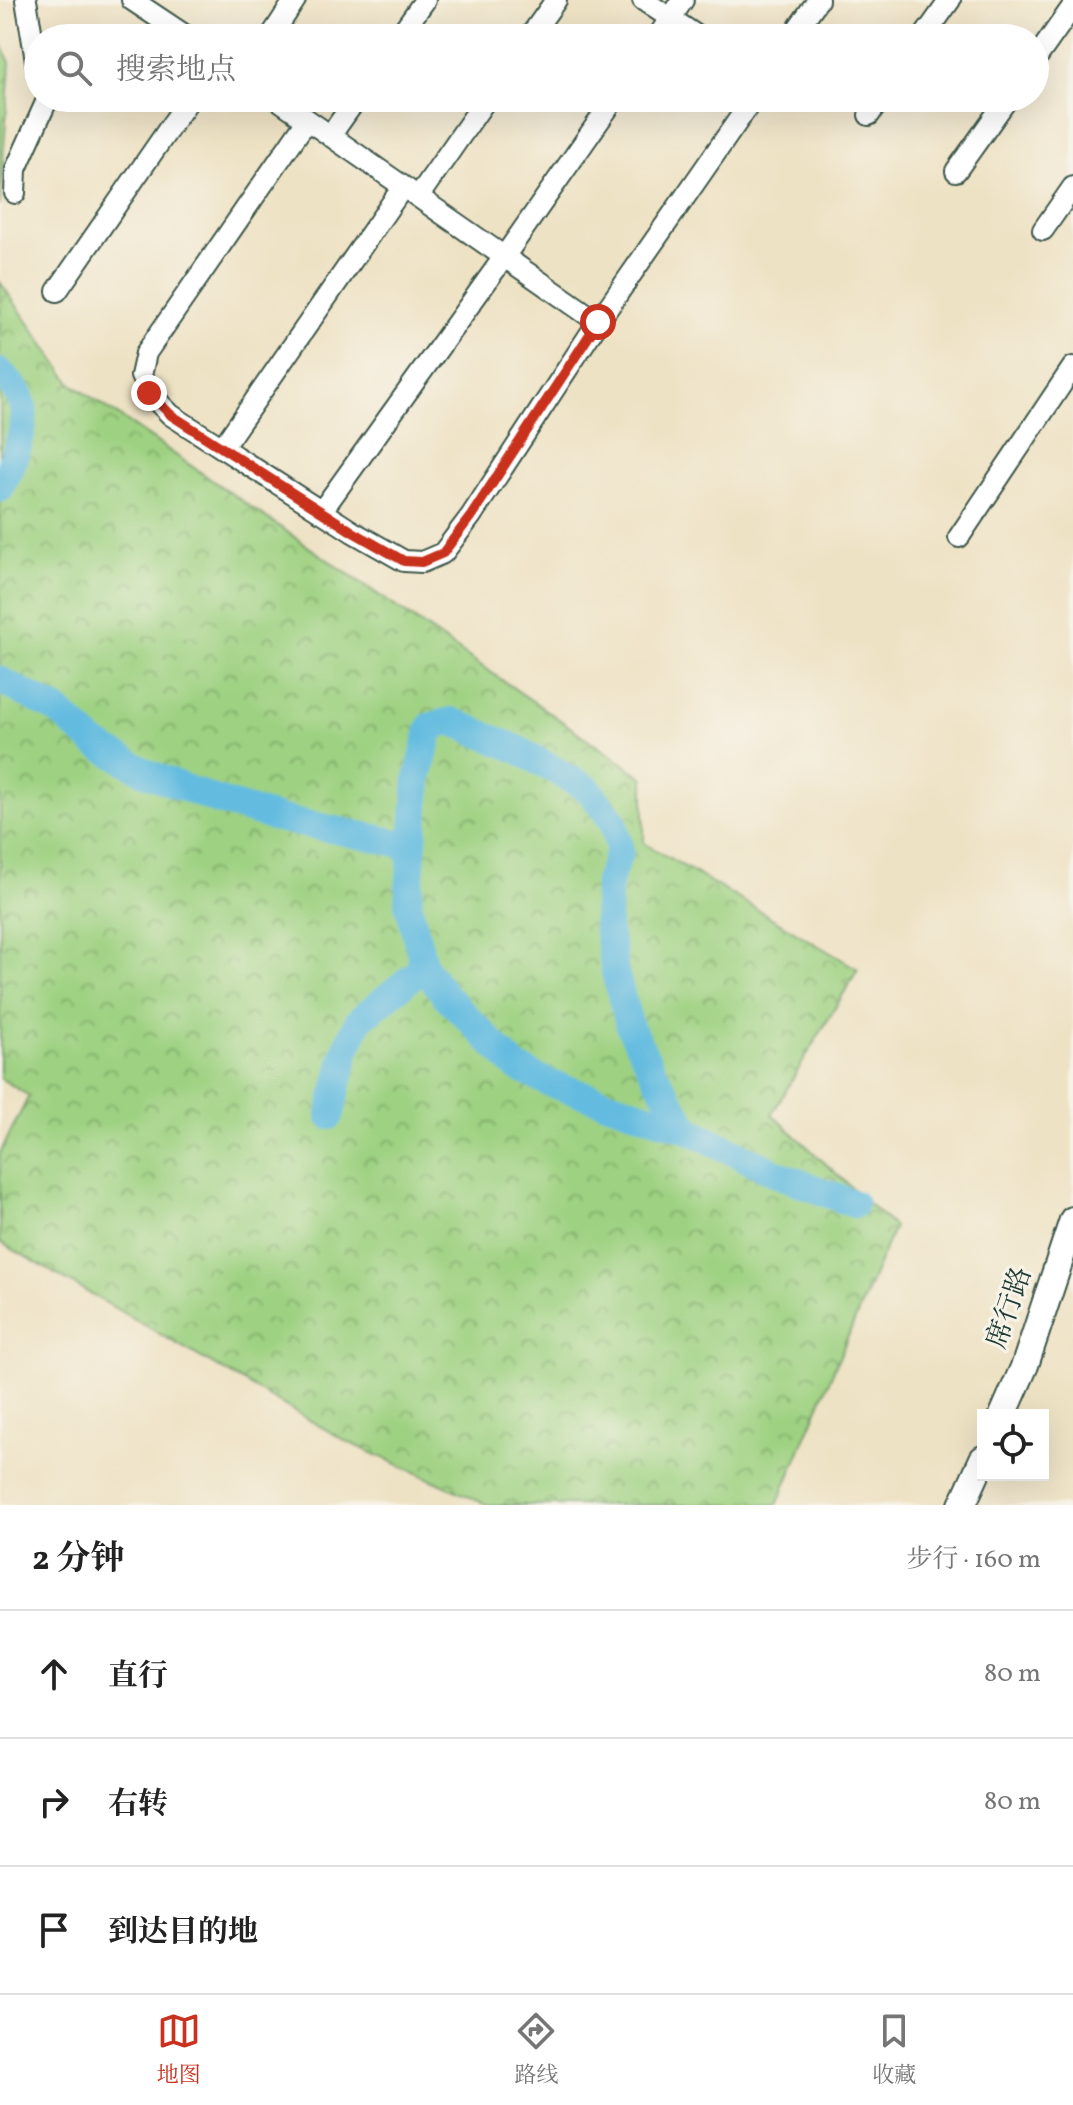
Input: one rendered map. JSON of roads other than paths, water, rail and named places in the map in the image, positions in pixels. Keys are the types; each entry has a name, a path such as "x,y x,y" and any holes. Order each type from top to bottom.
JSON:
{"street":[{"path":"26,0 30,24"},
{"path":"132,0 168,24"},
{"path":"279,24 295,0"},
{"path":"408,24 425,0"},
{"path":"539,24 556,0"},
{"path":"643,0 679,24"},
{"path":"666,24 683,0"},
{"path":"801,24 818,0"},
{"path":"933,24 950,0"},
{"path":"1049,38 1068,7"},
{"path":"15,193 16,169 40,112"},
{"path":"57,291 180,112"},
{"path":"296,112 598,322"},
{"path":"330,136 347,112"},
{"path":"222,448 410,192 476,112"},
{"path":"321,512 605,112"},
{"path":"307,120 146,353 141,376 149,393 171,415 321,512 404,561 422,562 443,553 471,516 598,322 744,112"},
{"path":"956,171 998,112"},
{"path":"1043,230 1073,187"},
{"path":"959,537 1073,367"},
{"name":"席行路","path":"1006,1409 1025,1365 1073,1220"},
{"path":"962,1505 977,1472"}],"waterway":[{"path":"0,372 18,394 24,412 18,447 0,488"},
{"path":"0,680 58,711 94,743 147,773 216,800 272,817 413,846"},
{"path":"687,1129 629,1025 615,972 607,927 608,882 620,851 613,821 588,789 517,749 451,721 431,726 418,778 408,903 424,967 445,995 516,1067 549,1083 687,1129 778,1174 854,1204"},
{"path":"330,1116 346,1050 359,1020 424,967"}]}
